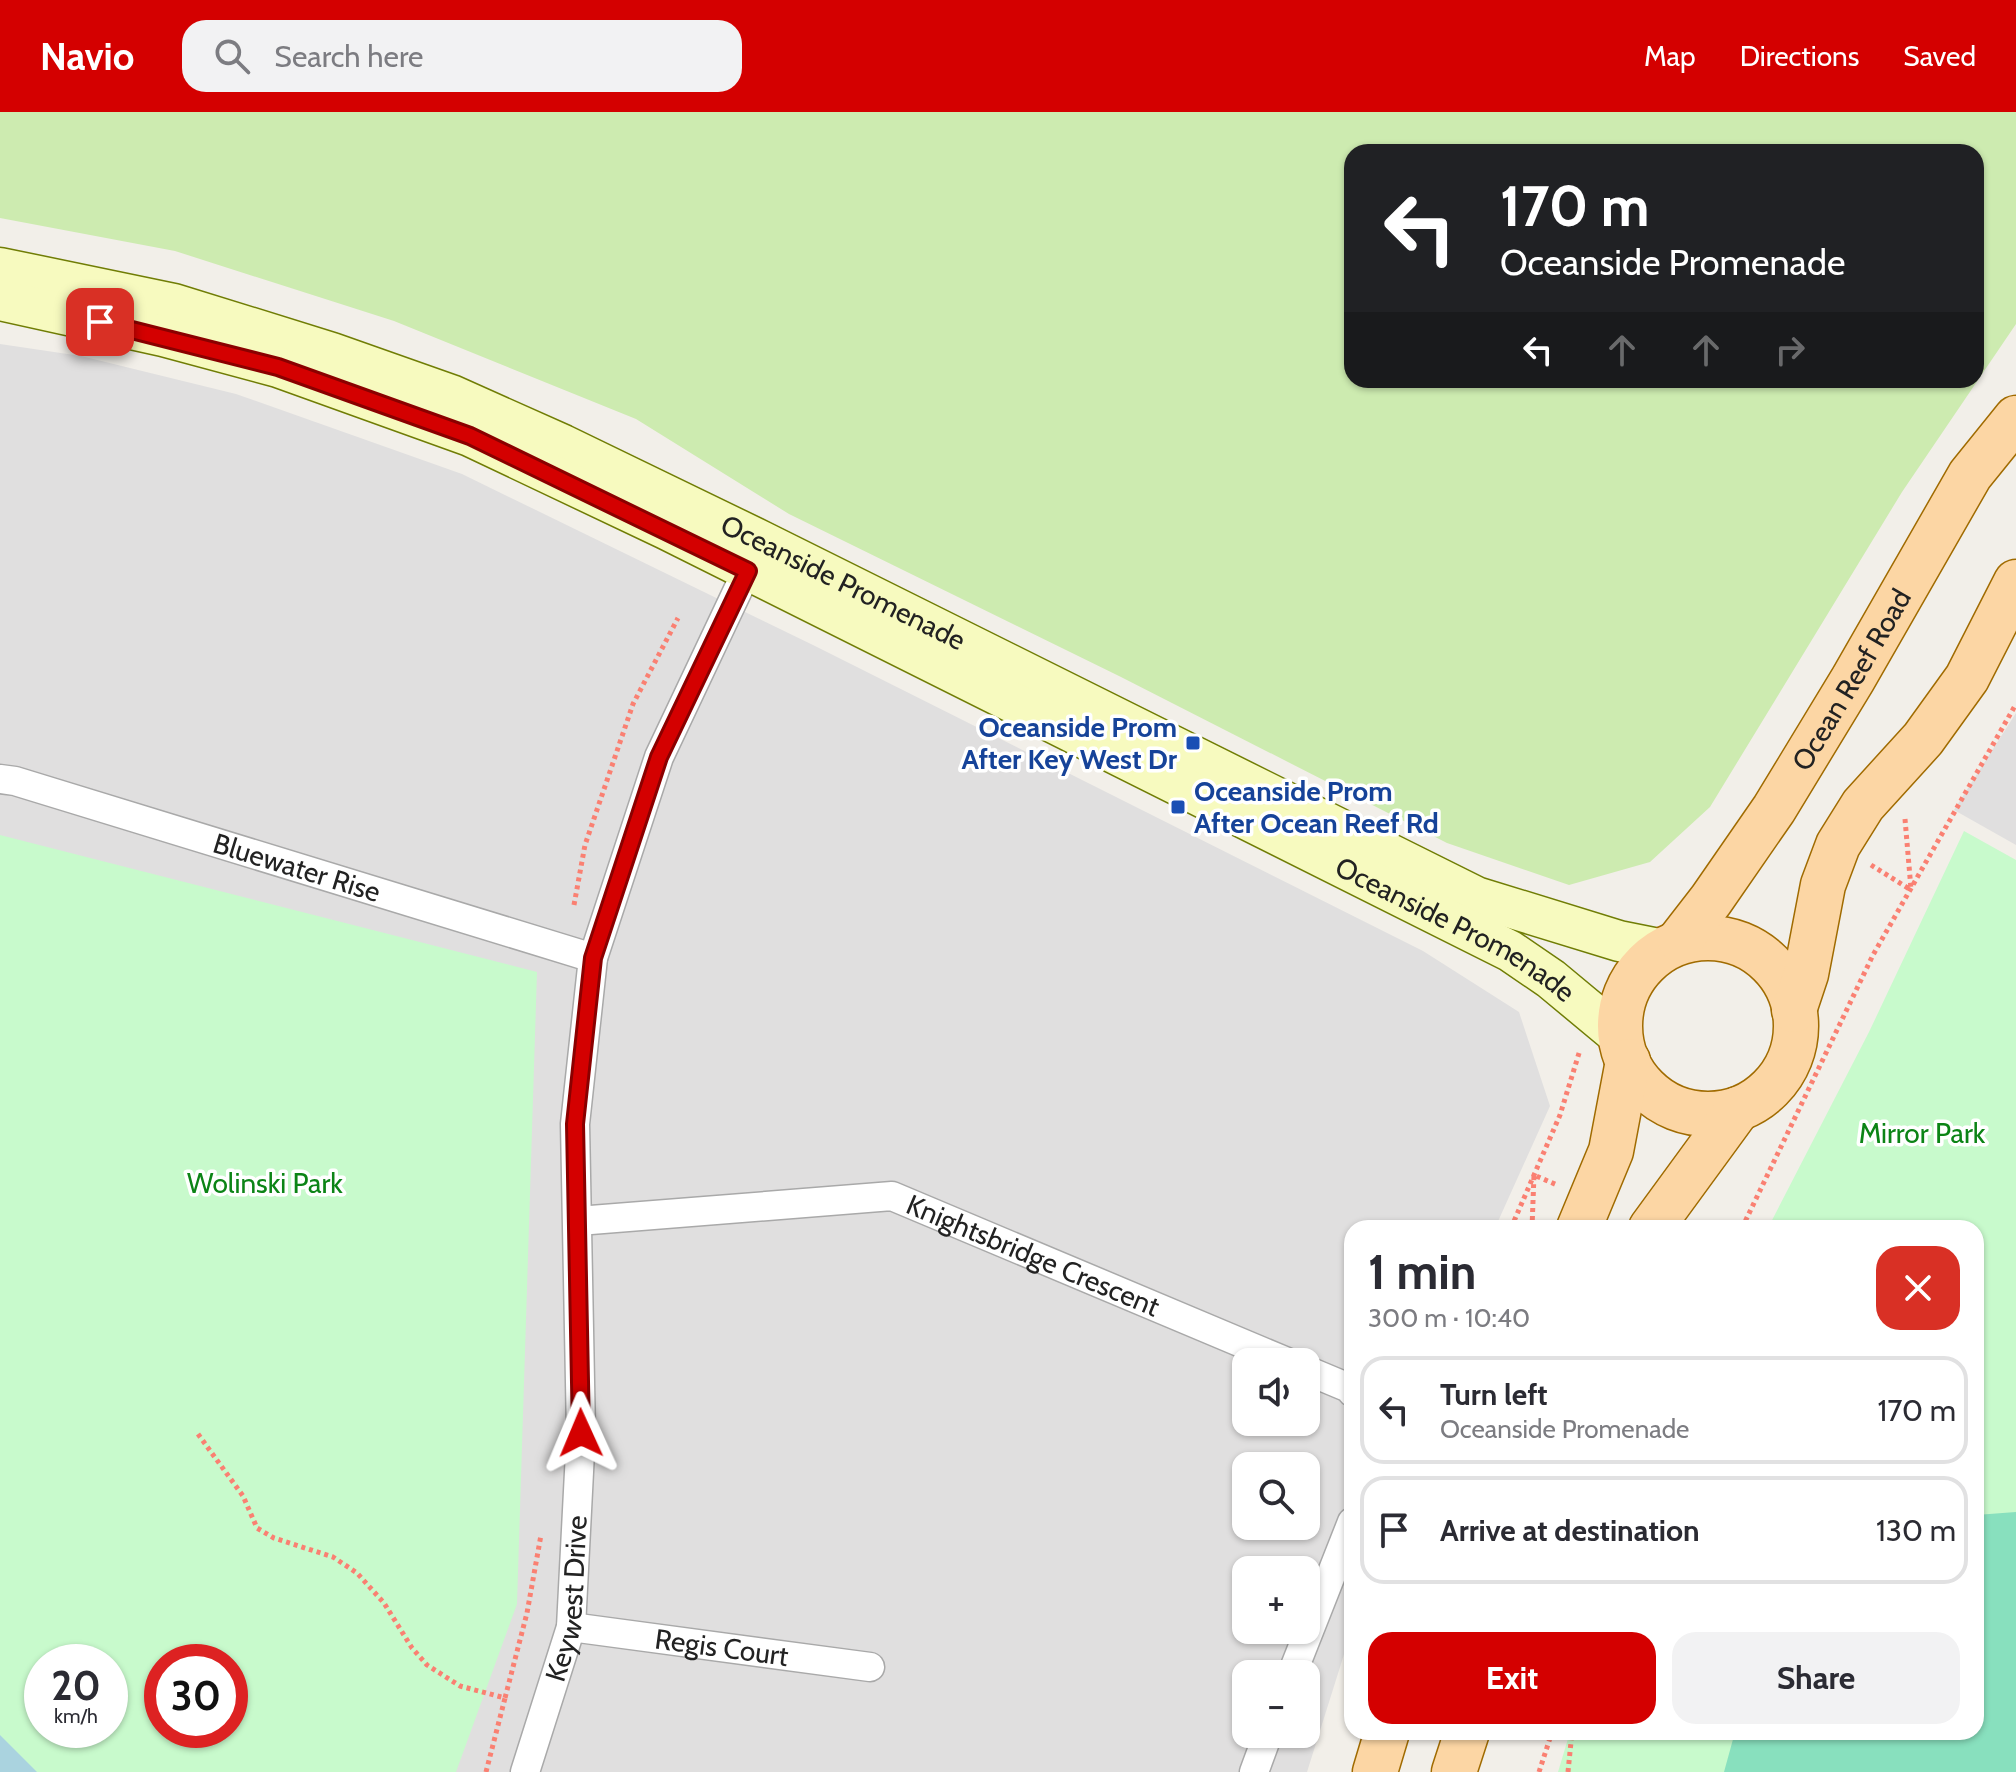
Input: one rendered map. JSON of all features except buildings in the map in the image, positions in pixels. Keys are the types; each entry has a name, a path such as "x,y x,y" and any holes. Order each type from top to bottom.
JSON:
{"main road":[{"name":"Oceanside Promenade","path":"0,268 174,304 332,353 451,395 563,445 754,556 1258,823 1510,951 1551,979 1625,1050"},
{"name":"Oceanside Promenade","path":"0,300 177,340 278,367 470,436 754,556 1476,897 1619,941 1672,945"},
{"name":"Ocean Reef Road","path":"1672,945 1711,900 1781,796 1970,475 2016,418"},
{"path":"1794,1010 1806,974 1823,885 1838,845 1863,805 1923,739 1967,678 2016,582"},
{"path":"1582,1220 1611,1151 1625,1050 1622,1010 1627,992 1648,961 1672,945 1729,940 1752,950 1772,965 1782,978 1794,1010 1795,1038 1787,1065 1763,1095 1738,1109 1716,1114 1676,1107 1652,1093 1625,1050"},
{"path":"1657,1220 1738,1109"},
{"path":"1375,1772 1385,1740"},
{"path":"1454,1772 1464,1740"}],"street":[{"name":"Keywest Drive","path":"525,1772 571,1627 581,1433 575,1124 593,958 659,757 754,556"},
{"name":"Bluewater Rise","path":"0,779 15,781 593,958"},
{"name":"Knightsbridge Crescent","path":"578,1221 892,1196 1254,1348"},
{"path":"1320,1376 1344,1386"},
{"path":"1298,1660 1344,1542"},
{"name":"Regis Court","path":"571,1627 870,1667"},
{"path":"1254,1772 1263,1748"}],"path":[{"path":"566,949 585,845 613,761 633,704 678,618"},
{"path":"1746,1220 1873,955 2016,704"},
{"path":"1900,763 1911,890"},
{"path":"1514,1220 1560,1115 1580,1048"},
{"path":"1532,1220 1534,1175"},
{"path":"198,1434 243,1496 257,1528 274,1538 333,1557 357,1573 384,1603 412,1648 427,1665 460,1686 505,1698"},
{"path":"486,1772 527,1613 542,1527"},
{"path":"1539,1772 1549,1740"},
{"path":"1568,1772 1571,1740"}],"shaded area":[{"path":"0,344 81,356 236,394 462,474 815,646 1423,951 1519,1012 1550,1106 1499,1220 1344,1220 1344,1654 1320,1731 1320,1660 1232,1660 1232,1748 1315,1748 1307,1772 0,1772"},
{"path":"2016,713 2016,845 1954,810"}],"green space":[{"path":"0,112 2016,112 2016,324 1984,371 1984,144 1344,144 1344,388 1973,388 1902,492 1710,807 1650,862 1569,885 1447,843 1121,677 789,514 636,419 394,321 175,251 0,218"},
{"name":"Mirror Park","path":"1964,831 2016,860 2016,1772 1558,1772 1568,1740 1984,1740 1984,1220 1772,1220 1869,1032"},
{"name":"Wolinski Park","path":"0,835 537,972 517,1604 456,1772 0,1772"},
{"path":"2016,1512 2016,1772 1724,1772 1733,1740 1984,1740 1984,1514"}],"water":[{"path":"0,1735 37,1772 0,1772"}],"place":[{"name":"Oceanside Prom After Key West Dr","path":"1193,743"},
{"name":"Oceanside Prom After Ocean Reef Rd","path":"1178,807"}],"route":[{"path":"100,322 278,367 374,399 528,462 748,571 659,757 593,958 575,1124 581,1433"}]}
